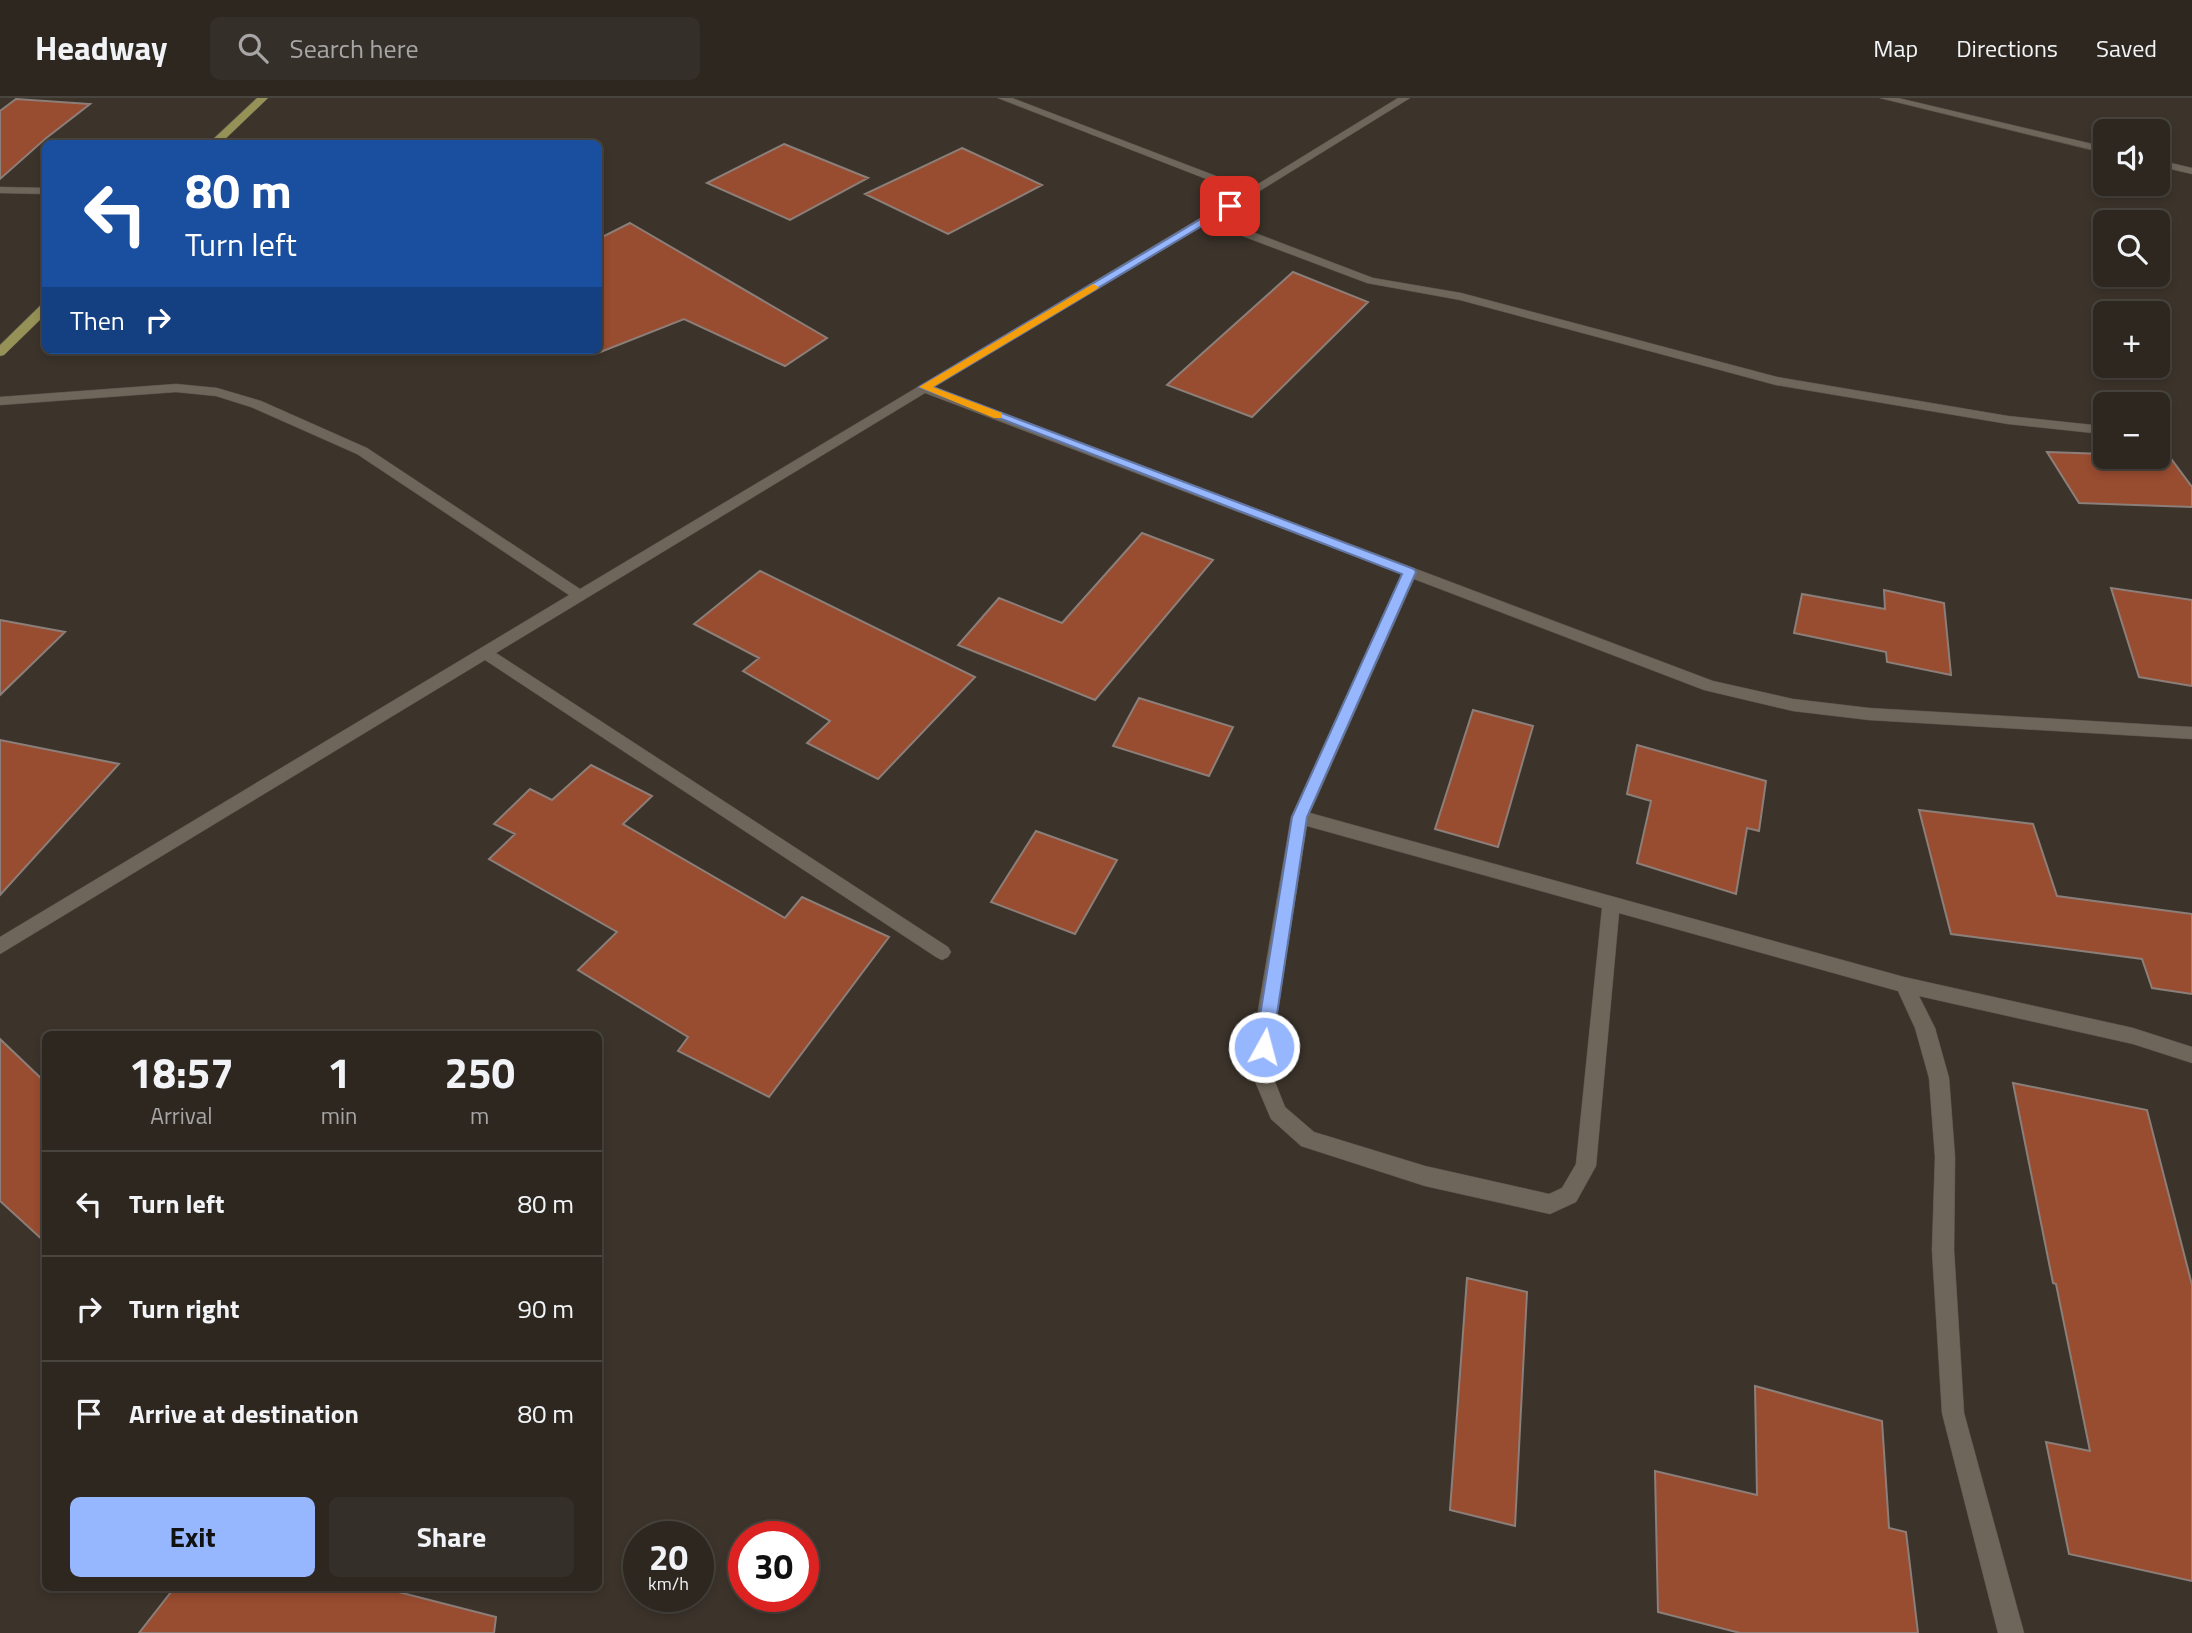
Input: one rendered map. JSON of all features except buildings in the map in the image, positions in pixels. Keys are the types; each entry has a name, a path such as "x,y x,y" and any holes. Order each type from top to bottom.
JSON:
{"main road":[{"path":"217,140 263,98"},
{"path":"0,352 42,311"}],"street":[{"path":"1003,98 1251,193"},
{"path":"0,946 1405,98"},
{"path":"1885,98 2093,147"},
{"path":"2170,166 2192,171"},
{"path":"0,190 42,191"},
{"path":"1208,219 1371,281 1461,297 1776,381 1931,408 2092,429"},
{"path":"924,387 1710,686 1793,705 1869,714 2192,733"},
{"path":"0,401 176,388 217,392 257,404 362,451 580,596"},
{"path":"1410,572 1300,817 1266,1022 1261,1072 1278,1113 1308,1139 1425,1175 1550,1204 1569,1195 1586,1166 1611,905"},
{"path":"485,653 942,952"},
{"path":"1300,817 1904,985 2133,1036 2192,1055"},
{"path":"1904,985 1925,1028 1939,1078 1945,1157 1943,1250 1953,1413 2011,1633"}],"slow traffic":[{"path":"998,416 924,387 1093,287"}],"route":[{"path":"1230,206 924,387 1410,572 1300,817 1264,1047"}]}
